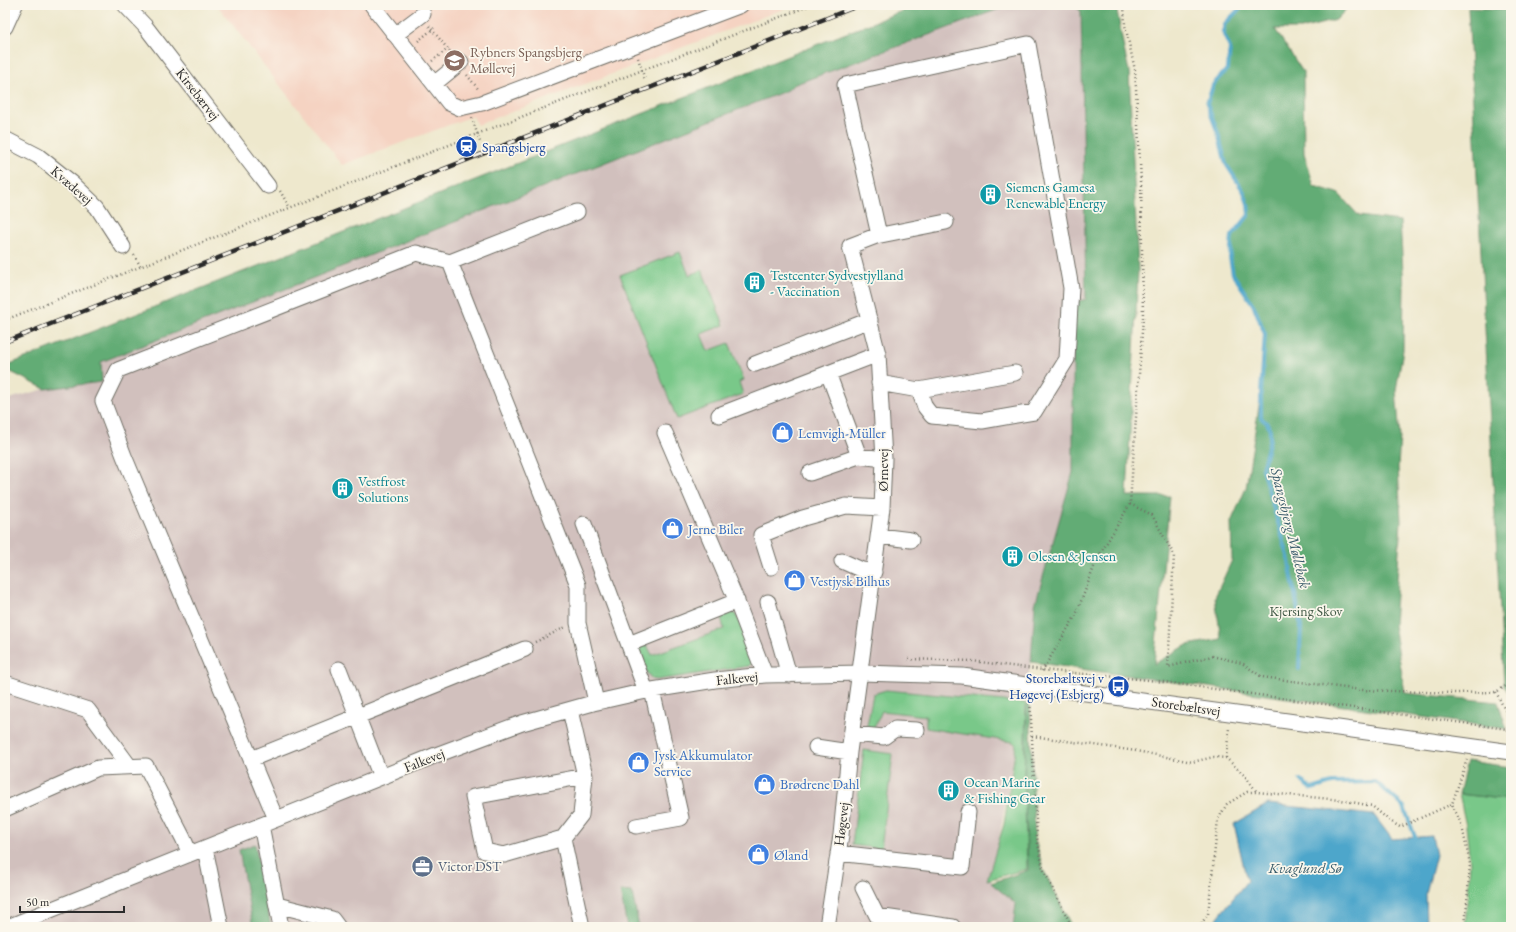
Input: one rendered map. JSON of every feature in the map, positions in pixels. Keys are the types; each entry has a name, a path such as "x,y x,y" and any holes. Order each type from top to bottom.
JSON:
{"street":[{"path":"5,27 15,5"},
{"name":"Kirsebærvej","path":"125,5 145,26 268,186"},
{"path":"372,5 400,31 428,62 439,80 449,103 460,108 471,100 633,47 741,5"},
{"path":"400,31 422,14"},
{"path":"920,390 925,408 932,416 982,421 1034,412 1067,359 1071,288 1028,44 845,85 879,235 946,222"},
{"path":"439,80 460,63"},
{"name":"Kvædevej","path":"5,139 38,156 72,183 97,207 123,247"},
{"path":"276,819 130,471 104,401 118,370 416,253 450,262 577,212"},
{"name":"Ørnevej","path":"861,673 879,536 884,459 878,354 850,246 879,235"},
{"path":"450,262 578,586 578,622 596,702"},
{"path":"755,364 870,320"},
{"path":"719,415 878,354"},
{"path":"828,373 860,456"},
{"path":"879,383 920,390 1015,373"},
{"path":"665,433 737,601 765,675"},
{"path":"810,473 860,456 884,459"},
{"path":"771,567 761,535 803,518 846,506 882,508"},
{"path":"584,524 629,644 649,690 681,818 636,826"},
{"path":"879,536 911,540"},
{"path":"842,561 862,570 874,572"},
{"path":"629,644 737,601"},
{"path":"768,602 789,675"},
{"path":"251,759 525,649"},
{"path":"339,668 381,777"},
{"name":"Falkevej","path":"8,927 381,777 522,723 596,702 649,690 715,680 765,675 861,673"},
{"name":"Storebæltsvej","path":"861,673 962,676 1511,752"},
{"name":"Høgevej","path":"827,927 838,853 849,752 861,673"},
{"path":"5,683 88,710 130,767"},
{"path":"570,710 585,776 582,815 563,838 504,855 484,851 473,796 585,776"},
{"path":"852,734 884,737 895,729 917,730"},
{"path":"816,747 849,752"},
{"path":"5,808 98,768 146,766 190,854"},
{"path":"838,853 962,867 968,812"},
{"path":"261,825 281,927"},
{"path":"563,838 582,927"},
{"path":"205,848 221,927"},
{"path":"863,888 877,916 953,927"},
{"path":"277,905 332,919 338,927"}],"path":[{"path":"5,320 477,134 811,5"},
{"path":"1072,927 1043,869 1037,838 1030,701 1034,685 1076,615 1097,559 1130,504 1143,317 1141,181 1135,70 1125,25 1124,5"},
{"path":"422,14 460,63 480,92 471,100 477,134 480,142"},
{"path":"417,41 433,29"},
{"path":"400,31 417,41 421,46"},
{"path":"633,47 646,80"},
{"path":"439,80 428,62 448,48"},
{"path":"1130,504 1152,515 1174,555 1168,667 1212,656 1242,663 1262,677 1361,690 1496,692 1511,683"},
{"path":"525,649 526,646 547,637 550,633 578,622"},
{"path":"905,659 972,660 1043,670 1149,680 1507,729 1511,732"},
{"path":"1496,692 1511,722"},
{"path":"1226,758 1229,728"},
{"path":"1032,736 1136,751 1192,762 1214,757 1226,758 1245,776 1257,792"},
{"path":"1465,927 1470,864 1462,826 1452,804 1467,761 1469,746"},
{"path":"1199,927 1208,914 1218,819 1226,804 1247,792 1341,800 1372,806 1390,822 1400,827 1415,819 1452,804"}],"shaded area":[{"name":"Rybners Spangsbjerg Møllevej","path":"217,5 794,5 477,125 473,116 342,165"},
{"path":"1010,5 1073,5 1081,11 1086,299 1073,304 1073,472 1031,662 991,883 1016,904 1013,927 5,927 5,400 45,389 102,382 101,362 788,90 793,85"}],"green space":[{"path":"917,5 1010,5 793,85 788,90 101,362 102,382 45,389 9,371 5,372 5,366"},
{"name":"Kjersing Skov","path":"1073,5 1116,5 1129,71 1138,271 1127,496 1170,496 1154,664 1187,645 1221,639 1215,597 1232,560 1231,522 1246,488 1261,393 1265,334 1254,306 1233,274 1230,258 1232,236 1249,215 1248,204 1244,192 1226,164 1218,133 1207,104 1213,85 1228,68 1230,48 1224,35 1224,25 1243,5 1350,5 1336,20 1301,29 1275,29 1303,72 1304,153 1314,186 1338,193 1359,216 1400,221 1404,288 1403,350 1396,390 1400,437 1398,467 1401,521 1394,625 1405,693 1498,702 1507,729 1031,662 1035,605 1073,472 1073,303 1086,299 1081,11"},
{"path":"1468,8 1510,9 1511,697 1504,686"},
{"path":"680,252 689,275 702,270 724,325 701,334 708,351 729,343 744,380 739,382 743,394 677,419 620,275"},
{"path":"731,612 736,614 753,659 749,666 657,680 652,679 647,673 639,653 641,646 647,645 652,655 724,629 721,617"},
{"path":"886,690 1026,703 1024,775 1027,869 987,880 1004,824 1016,745 1013,742 926,728 926,716 882,711 872,732 866,731 873,694"},
{"path":"1027,703 1030,703 1035,839 1043,869 1072,927 1013,927 1016,904 991,883 1028,870 1024,775"},
{"path":"864,750 893,754 881,849 852,845"},
{"path":"1467,761 1511,767 1511,800 1459,794"},
{"path":"1459,794 1511,800 1511,927 1465,927 1470,864 1466,826"},
{"path":"255,844 271,927 253,927 239,850"},
{"path":"620,891 632,892 639,927 627,927"}],"water":[{"name":"Kvaglund Sø","path":"1268,804 1374,815 1392,839 1432,836 1436,855 1426,894 1427,927 1210,927 1247,881 1234,824"}],"waterway":[{"name":"Spangsbjerg Møllebæk","path":"1243,5 1224,25 1224,35 1230,48 1228,68 1213,85 1207,104 1218,133 1226,164 1244,192 1248,204 1249,215 1232,236 1230,258 1233,274 1254,306 1265,334 1261,418 1267,423 1270,430 1270,439 1262,469 1288,556 1301,627 1299,669"},
{"name":"Spangsbjerg Møllebæk","path":"1300,780 1312,789 1332,783 1376,782 1404,807 1415,837 1415,841"}],"railway":[{"path":"5,342 860,5"}],"place":[{"name":"Rybners Spangsbjerg Møllevej","path":"454,60"},
{"name":"Spangsbjerg","path":"467,147"},
{"name":"Siemens Gamesa Renewable Energy","path":"991,195"},
{"name":"Testcenter Sydvestjylland - Vaccination","path":"754,283"},
{"name":"Lemvigh-Müller","path":"782,433"},
{"name":"Vestfrost Solutions","path":"343,489"},
{"name":"Jerne Biler","path":"672,529"},
{"name":"Olesen & Jensen","path":"1012,556"},
{"name":"Vestjysk Bilhus","path":"794,581"},
{"name":"Storebæltsvej v Høgevej (Esbjerg)","path":"1119,686"},
{"name":"Jysk Akkumulator Service","path":"638,763"},
{"name":"Brødrene Dahl","path":"765,784"},
{"name":"Ocean Marine & Fishing Gear","path":"948,790"},
{"name":"Øland","path":"758,855"},
{"name":"Victor DST","path":"423,866"}]}
